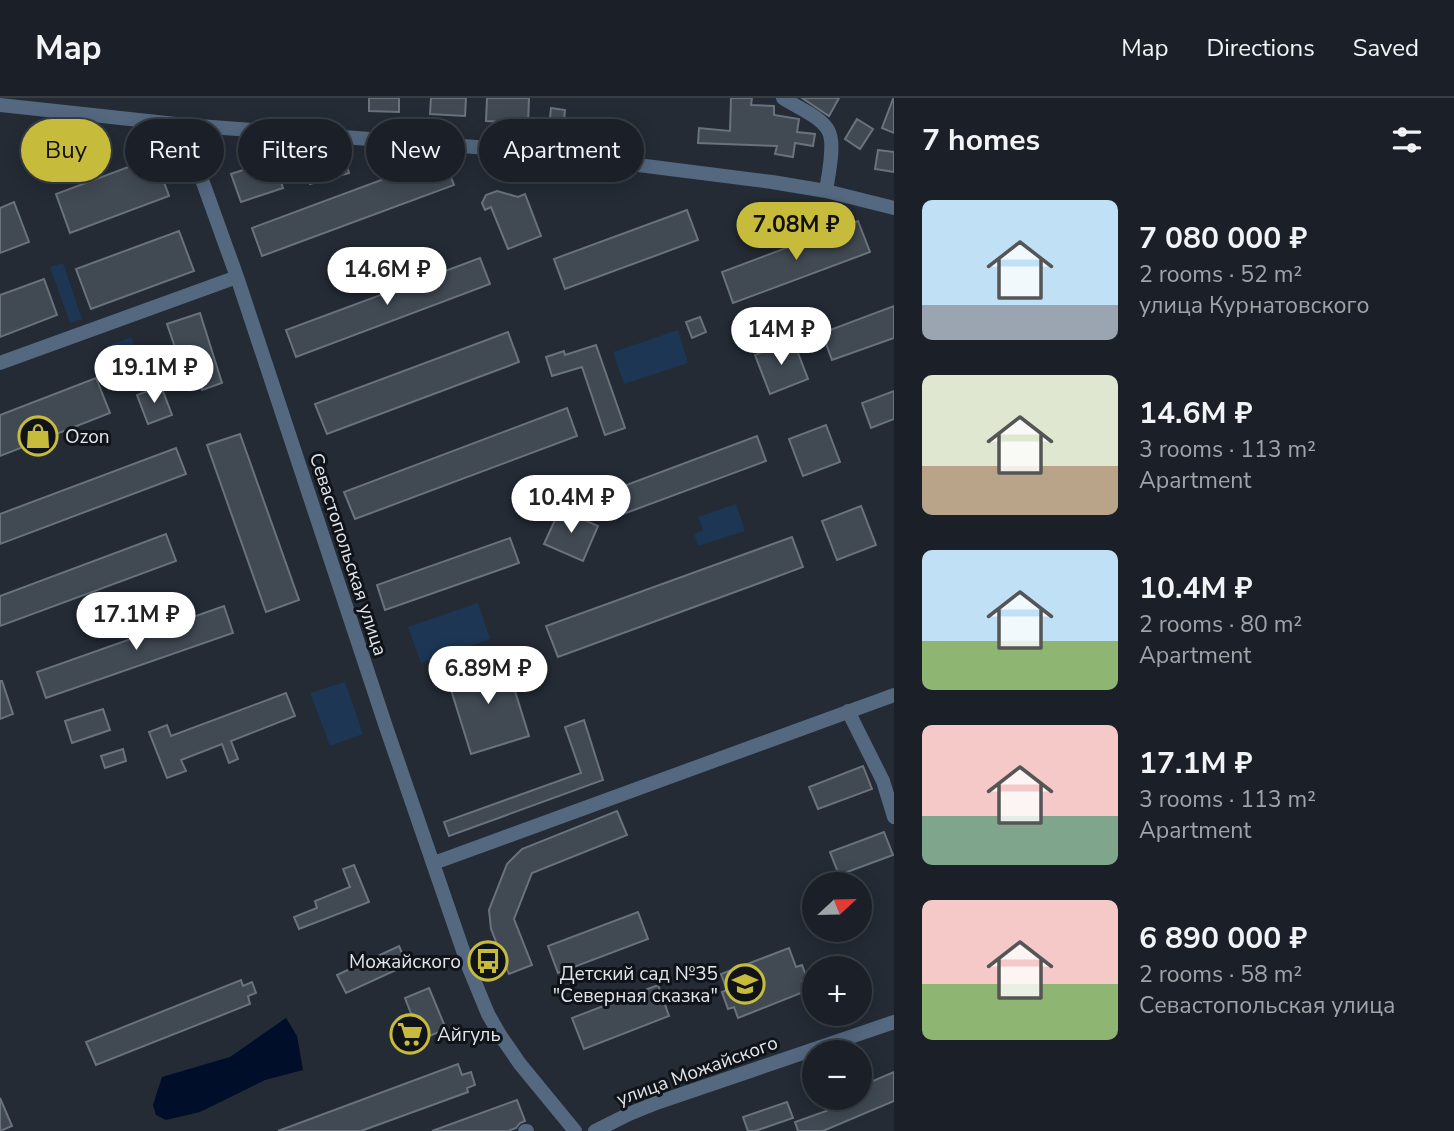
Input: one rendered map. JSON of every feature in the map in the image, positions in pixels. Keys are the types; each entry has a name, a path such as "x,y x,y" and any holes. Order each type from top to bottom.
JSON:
{"street":[{"path":"783,98 829,130 832,142 826,191"},
{"path":"0,105 130,119"},
{"path":"224,128 528,151 826,191 894,208"},
{"name":"Севастопольская улица","path":"203,182 469,968 488,1014 520,1064 575,1131"},
{"path":"0,363 237,277"},
{"path":"434,863 894,695"},
{"path":"848,710 879,773 894,817"},
{"name":"улица Можайского","path":"594,1131 656,1103 894,1022"}],"shaded area":[{"path":"63,263 82,319 70,323 50,267"},
{"path":"678,330 688,363 624,384 613,352"},
{"path":"131,337 148,383 123,392 107,346"},
{"path":"736,504 745,531 698,546 694,534 703,530 698,517"},
{"path":"478,603 490,639 421,663 408,627"},
{"path":"345,682 363,734 330,746 310,693"},
{"path":"286,1018 297,1036 303,1070 265,1080 200,1112 166,1120 156,1115 153,1105 162,1077 230,1057"}],"building":[{"path":"369,98 399,98 399,112 369,111"},
{"path":"431,98 466,98 465,116 430,114"},
{"path":"487,98 529,98 528,119 486,119"},
{"path":"731,98 752,98 751,105 774,106 774,115 799,119 797,132 815,134 813,146 795,143 793,157 775,154 777,146 698,143 699,128 730,131"},
{"path":"802,98 839,98 829,116"},
{"path":"894,99 894,133 882,128"},
{"path":"551,108 565,110 564,119 550,119"},
{"path":"857,119 873,129 860,149 845,139"},
{"path":"878,150 894,152 894,172 875,169"},
{"path":"125,168 125,182 164,182 169,196 70,233 56,194 88,182 111,182 111,173"},
{"path":"238,172 238,182 281,182 283,188 241,202 231,174"},
{"path":"376,182 453,182 454,185 262,256 252,228"},
{"path":"497,191 518,197 525,194 541,236 508,249 491,207 485,210 482,203 486,195"},
{"path":"14,202 29,242 0,253 0,208"},
{"path":"687,210 698,240 565,289 554,259"},
{"path":"858,221 870,252 733,303 722,272"},
{"path":"179,231 194,271 91,309 76,269"},
{"path":"480,258 490,284 296,357 286,330"},
{"path":"44,279 57,315 0,337 0,295"},
{"path":"894,306 894,338 832,360 822,333"},
{"path":"200,313 222,383 202,390 193,361 181,365 167,324"},
{"path":"700,317 706,332 692,338 686,322"},
{"path":"508,332 519,362 327,434 315,404"},
{"path":"793,340 808,379 770,394 755,355"},
{"path":"596,345 625,428 605,435 582,367 552,376 546,357 564,351 565,355"},
{"path":"96,378 110,413 0,456 0,415"},
{"path":"161,386 172,415 148,424 137,395"},
{"path":"894,391 894,419 871,428 862,403"},
{"path":"567,408 577,436 355,519 344,492"},
{"path":"826,425 840,462 803,476 789,439"},
{"path":"240,434 299,600 266,612 207,445"},
{"path":"757,436 766,461 607,520 597,496"},
{"path":"176,448 186,474 0,544 0,514"},
{"path":"861,506 876,545 837,560 822,521"},
{"path":"560,509 598,526 583,561 544,544"},
{"path":"166,534 176,561 0,626 0,596"},
{"path":"792,537 803,567 558,657 546,626"},
{"path":"510,538 519,563 385,610 377,585"},
{"path":"224,606 233,633 46,698 37,672"},
{"path":"505,659 529,736 471,754 447,677"},
{"path":"0,681 13,714 0,719"},
{"path":"286,693 295,716 231,741 238,759 229,763 222,744 181,760 186,771 167,778 149,732 167,725 171,736"},
{"path":"103,709 110,730 72,743 65,721"},
{"path":"584,720 603,780 449,836 444,822 581,773 565,727"},
{"path":"123,749 126,761 105,768 101,756"},
{"path":"863,766 872,789 818,809 809,787"},
{"path":"617,811 627,835 532,873 514,919 532,965 509,974 491,929 489,910 507,864 522,849"},
{"path":"884,832 893,855 847,872 838,872 830,852"},
{"path":"354,865 369,902 299,929 294,917 317,908 315,901 350,887 343,869"},
{"path":"638,912 648,939 558,973 548,946"},
{"path":"399,946 407,965 346,993 337,975"},
{"path":"789,948 796,967 802,965 802,993 738,1018 734,1007 728,1009 722,992 727,990 721,974"},
{"path":"241,980 243,986 252,982 256,993 248,996 250,1004 96,1065 86,1042"},
{"path":"658,985 669,1016 584,1049 572,1018"},
{"path":"429,988 446,1029 408,1045 400,1027 414,1021 405,998"},
{"path":"458,1064 462,1075 471,1072 475,1085 467,1088 468,1092 361,1131 278,1131"},
{"path":"894,1072 894,1101 823,1131 798,1131 795,1122 829,1110 872,1110 872,1081"},
{"path":"0,1098 12,1126 0,1131"},
{"path":"517,1100 525,1121 508,1131 432,1131"},
{"path":"787,1102 793,1118 748,1131 743,1117"}],"place":[{"name":"Ozon","path":"38,436"},
{"name":"Можайского","path":"488,961"},
{"name":"Детский сад №35 \"Северная сказка\"","path":"745,984"},
{"name":"Айгуль","path":"410,1034"}]}
